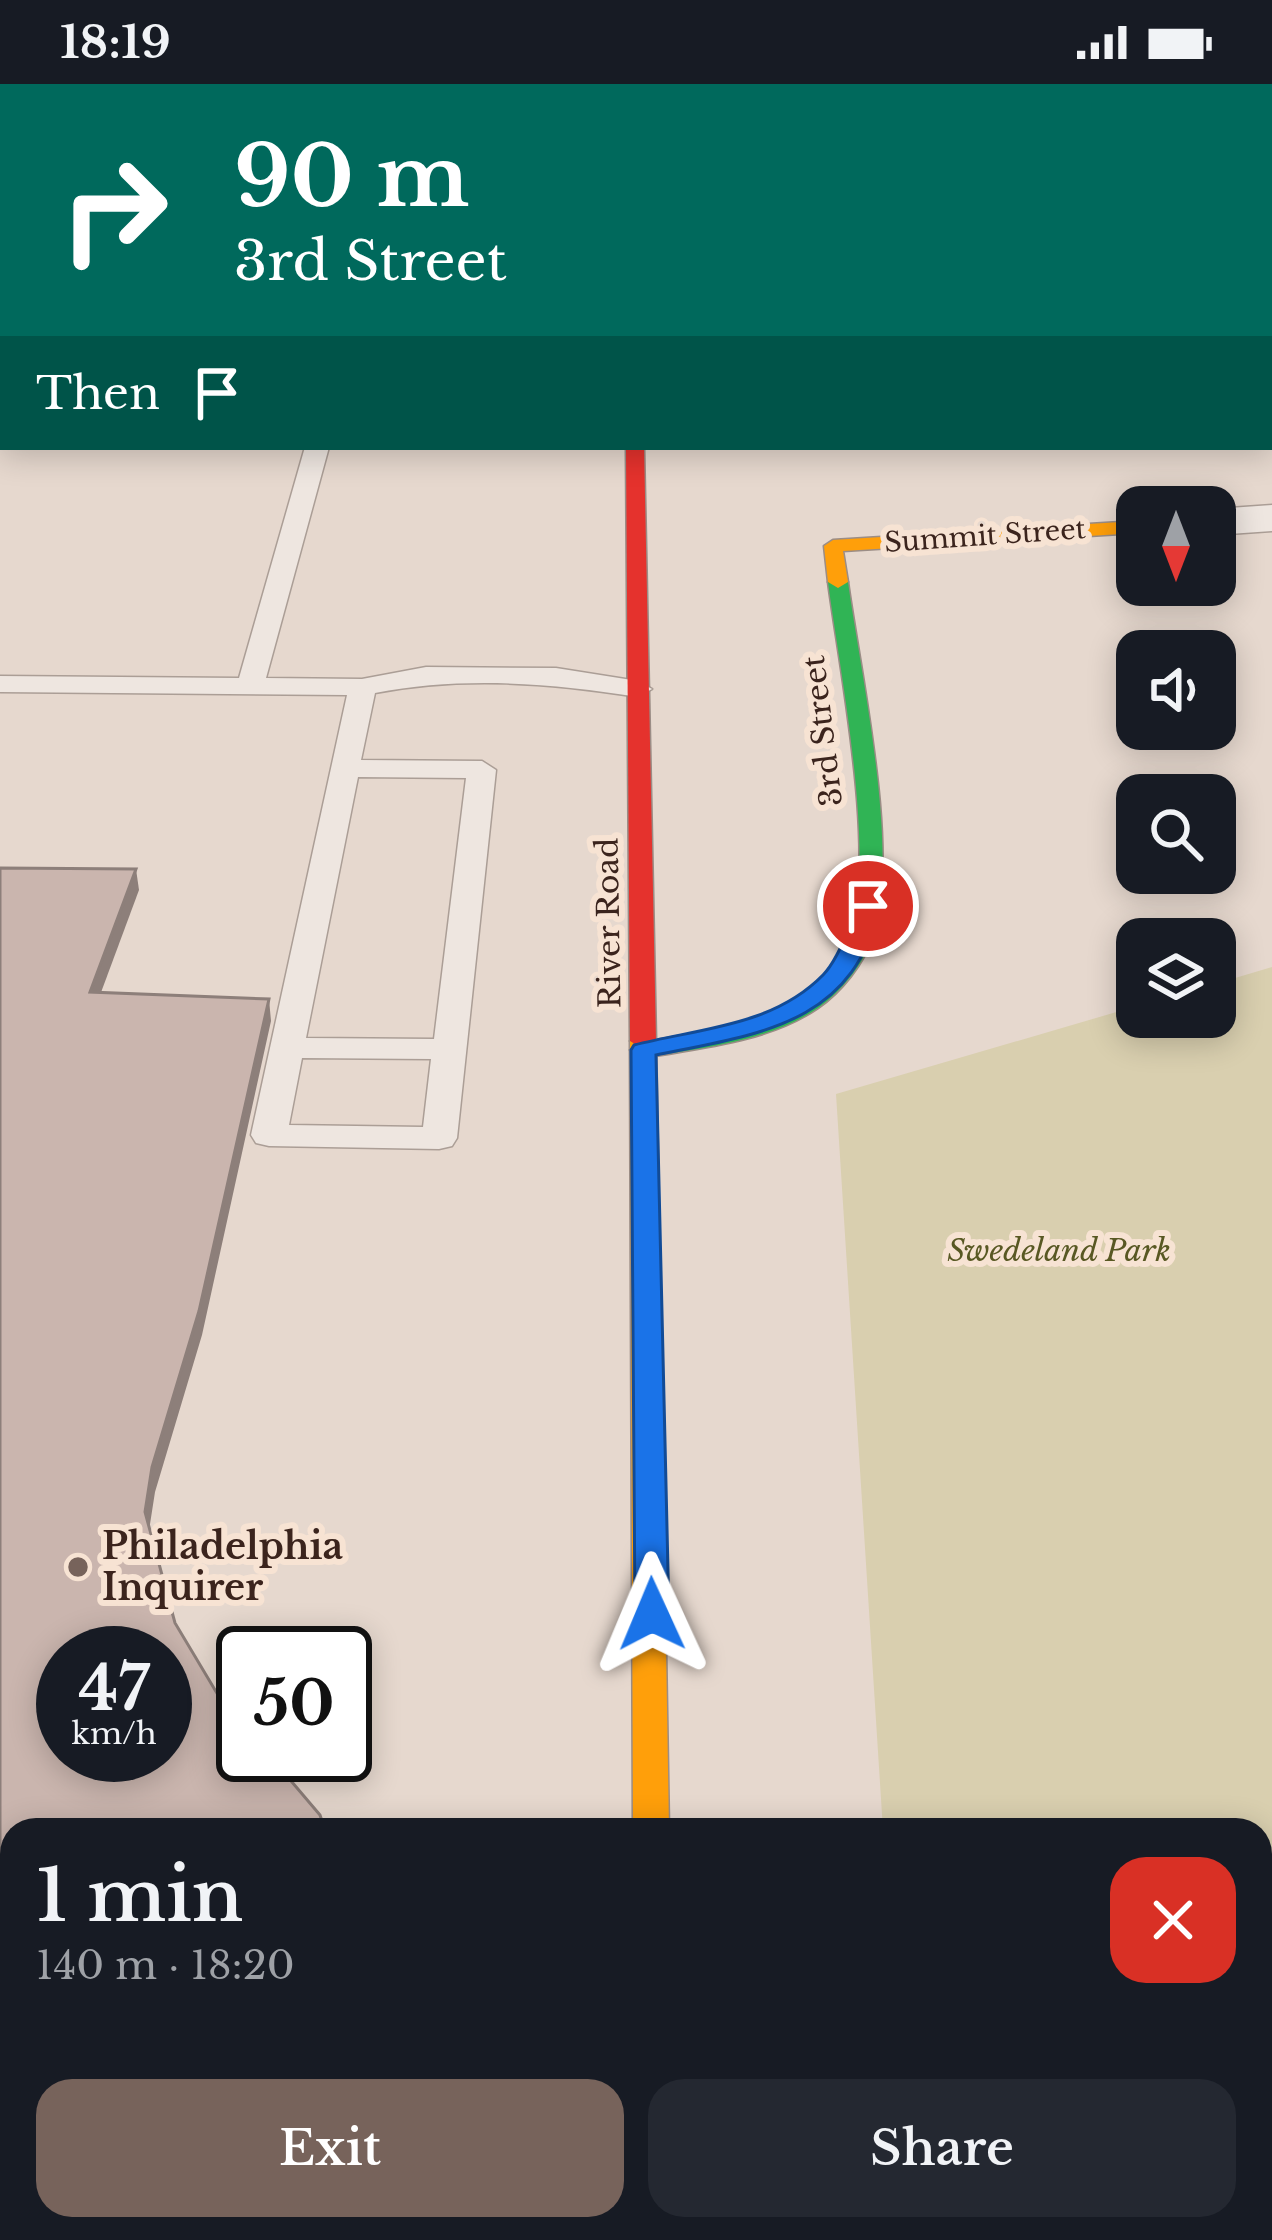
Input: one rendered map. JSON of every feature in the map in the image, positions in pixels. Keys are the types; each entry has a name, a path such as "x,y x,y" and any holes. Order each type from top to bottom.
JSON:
{"main road":[{"name":"River Road","path":"635,450 653,1708 650,1818"},
{"name":"Summit Street","path":"833,546 1116,527"},
{"name":"3rd Street","path":"644,1050 784,1016 830,986 861,937 868,906 868,824 833,546"}],"street":[{"path":"1236,521 1272,518"}],"lane":[{"path":"250,686 316,450"},
{"path":"0,684 362,687 421,699 465,700 554,700 638,689"},
{"path":"345,768 482,770 439,1138 269,1135 345,768 362,687"},
{"path":"287,1048 449,1049"}],"green space":[{"name":"Swedeland Park","path":"1272,967 1272,1818 882,1818 836,1094 1116,1012 1116,1038 1236,1038 1236,978"}],"building":[{"name":"Philadelphia Inquirer","path":"0,868 136,869 90,992 269,999 199,1311 152,1467 145,1512 177,1626 36,1626 36,1782 192,1782 192,1651 216,1692 216,1782 292,1782 321,1818 0,1818"}],"traffic: fast":[{"path":"643,1050 743,1031 792,1013 831,984 861,938 868,907 868,818 838,582"}],"traffic: slow":[{"path":"838,582 833,546 1116,528"},
{"path":"643,1041 651,1818"}],"traffic: jam":[{"path":"635,450 643,1041"}],"place":[{"name":"Philadelphia Inquirer","path":"78,1567"}],"route":[{"path":"652,1614 644,1050 754,1027 809,1003 847,965 861,937 868,906"}]}
